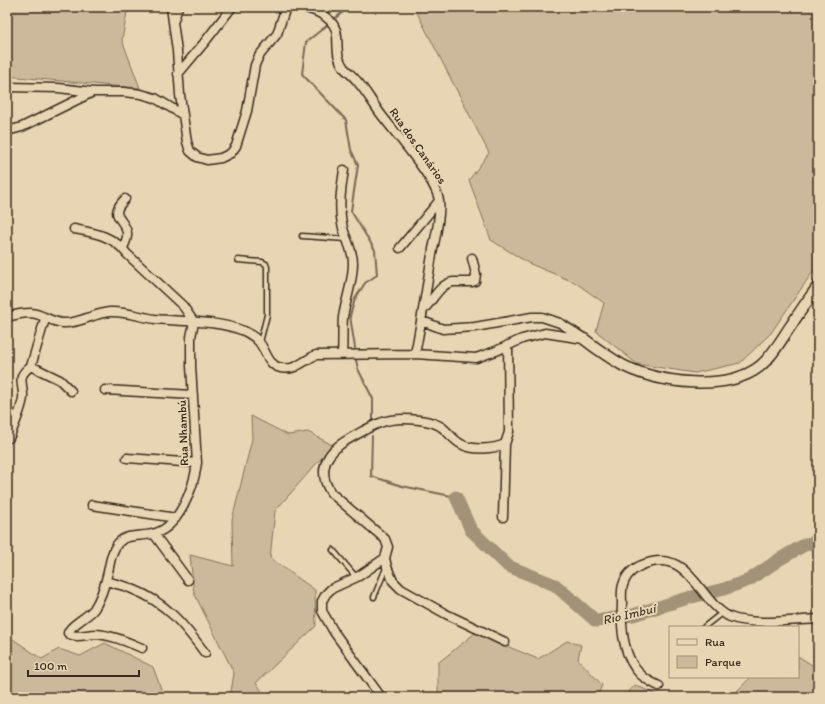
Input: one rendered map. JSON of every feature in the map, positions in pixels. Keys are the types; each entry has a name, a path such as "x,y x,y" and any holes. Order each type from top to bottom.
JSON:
{"street":[{"path":"171,7 174,21 180,95 187,142 190,151 197,157 207,160 221,158 231,153 239,138 247,111 258,56 277,34 286,7"},
{"path":"174,21 178,7"},
{"path":"178,74 232,7"},
{"name":"Rua dos Canários","path":"302,7 319,13 330,21 337,33 337,52 339,60 357,81 433,183 440,201 422,321 415,354"},
{"path":"7,87 58,88 94,92 124,92 141,94 155,98 183,115"},
{"path":"7,131 22,127 94,92"},
{"path":"342,354 343,317 353,273 352,256 343,228 340,200 344,170"},
{"path":"123,248 126,242 127,233 117,211 120,204 125,199"},
{"path":"400,248 440,201"},
{"path":"74,229 98,233 107,237 123,248 127,254 183,306 194,322"},
{"path":"423,310 431,303 444,286 452,282 475,281 476,274 472,258"},
{"path":"422,321 443,329 475,327 532,317 542,317 560,323 606,355 625,366 671,379 702,382 738,378 750,373 766,360 818,286"},
{"path":"7,318 30,313 45,319 64,323 96,315 116,312 160,319 232,327 253,336 260,343 267,358 277,367 282,369 297,367 316,355 415,354 476,358 522,339 545,333 584,339"},
{"path":"9,438 18,415 23,396 21,380 24,371 31,366 45,319"},
{"name":"Rua Nhambú","path":"142,648 107,636 95,634 72,636 68,633 69,629 90,614 95,607 106,581 112,553 116,545 128,536 154,534 165,528 176,518 192,485 197,463 191,352 191,337 194,322"},
{"path":"503,517 506,444 509,432 508,345"},
{"path":"31,366 60,380 71,391"},
{"path":"105,390 193,395"},
{"path":"7,416 18,415"},
{"path":"505,642 472,627 401,589 393,581 387,567 385,558 388,547 385,539 331,493 325,485 324,469 329,457 336,448 352,437 380,423 394,420 434,423 461,444 468,446 490,448 506,444"},
{"path":"127,458 197,463"},
{"path":"92,505 176,518"},
{"path":"154,534 188,580"},
{"path":"381,697 334,632 322,611 322,601 331,589 356,578 385,558"},
{"path":"659,686 642,676 635,668 626,649 621,625 623,585 629,574 637,566 653,561 674,564 687,572 701,588 706,597 723,612 728,616 739,620 755,624 818,619"},
{"path":"106,581 132,588 155,600 185,626 205,653"}],"lane":[{"path":"302,236 347,239"},
{"path":"238,260 262,262 266,264 267,267 267,316 260,343"},
{"path":"333,550 356,578"},
{"path":"374,597 387,567"},
{"path":"705,626 723,612"}],"green space":[{"path":"7,7 128,7 122,40 140,88 7,76"},
{"path":"414,7 818,7 818,252 816,267 771,333 740,363 695,373 637,364 596,331 604,303 576,283 528,263 491,240 469,180 489,153"},
{"path":"251,416 288,435 308,432 334,446 316,464 275,511 270,558 315,590 316,626 256,683 266,697 228,697 231,692 234,673 194,593 190,555 233,566 232,520 252,439"},
{"path":"475,633 538,659 567,641 581,645 578,659 602,685 597,697 438,697 438,663"},
{"path":"7,635 42,659 59,649 80,656 105,643 153,667 164,697 7,697"},
{"path":"799,657 818,669 817,697 731,697 750,678 799,678"},
{"path":"635,685 662,697 624,697"}],"waterway":[{"path":"333,20 349,7"},
{"path":"330,23 306,42 302,74 346,120 351,150 358,165 351,211 375,250 377,275 365,283 355,299 350,316 355,348"},
{"path":"356,360 358,369 373,399 373,423"},
{"path":"372,436 371,476 402,486 456,497"},
{"name":"Rio Imbuí","path":"456,497 471,530 508,566 555,585 596,621 633,615 688,598 724,589 749,580 780,559 806,544 818,542"}]}
